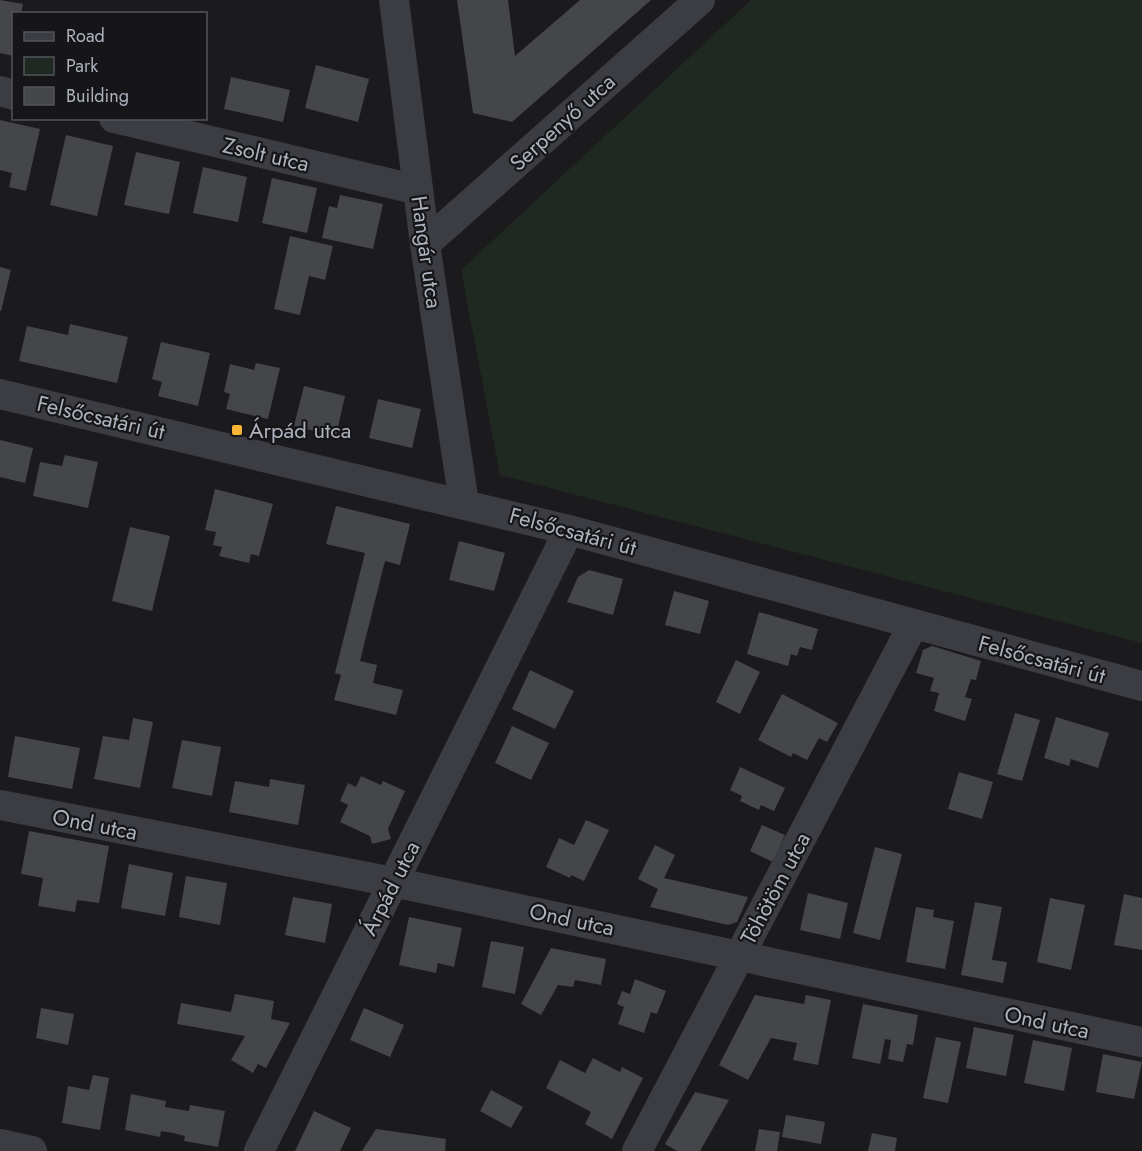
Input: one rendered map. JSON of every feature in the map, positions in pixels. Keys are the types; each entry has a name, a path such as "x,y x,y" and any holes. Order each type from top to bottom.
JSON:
{"street":[{"name":"Hangár utca","path":"394,0 425,244 464,502"},
{"name":"Serpenyő utca","path":"425,244 685,4"},
{"name":"Zsolt utca","path":"122,120 418,190"},
{"name":"Felsőcsatári út","path":"0,394 464,502 1142,686"},
{"name":"Árpád utca","path":"259,1151 569,530"},
{"name":"Töhötöm utca","path":"637,1151 913,625"},
{"name":"Ond utca","path":"0,805 393,882 740,954 1142,1042"},
{"path":"0,1144 32,1151"}],"green space":[{"path":"751,0 1142,0 1142,643 500,475 461,270"}],"building":[{"path":"0,0 23,4 21,12 12,12 12,56 0,53"},
{"path":"457,0 508,0 515,56 580,0 651,0 512,122 473,113"},
{"path":"316,65 369,79 358,122 305,108"},
{"path":"231,77 290,90 283,122 224,109"},
{"path":"0,120 40,129 26,191 9,187 12,173 0,170"},
{"path":"66,135 113,146 97,216 50,205"},
{"path":"136,152 180,162 169,214 124,205"},
{"path":"203,167 247,177 238,222 193,213"},
{"path":"272,178 317,188 307,233 262,223"},
{"path":"340,195 383,204 373,249 322,238 329,206 337,208"},
{"path":"290,236 333,246 325,280 309,276 300,315 274,309"},
{"path":"0,267 11,270 1,311 0,311"},
{"path":"70,324 128,337 117,383 19,361 27,326 68,335"},
{"path":"161,342 210,353 198,406 158,396 162,382 152,379"},
{"path":"256,363 280,368 268,419 226,409 230,394 224,392 230,364 254,370"},
{"path":"304,386 345,396 336,436 294,426"},
{"path":"378,399 421,409 412,448 369,438"},
{"path":"0,440 33,448 25,483 0,477"},
{"path":"65,455 98,462 88,508 33,496 40,462 62,466"},
{"path":"215,489 273,504 259,556 251,554 249,563 219,556 222,547 213,545 216,532 205,530"},
{"path":"336,506 410,524 400,565 385,561 360,661 377,665 373,683 403,690 396,715 334,700 341,675 335,673 365,553 326,544"},
{"path":"130,527 170,536 152,611 112,601"},
{"path":"459,541 505,553 494,591 449,580"},
{"path":"589,570 623,579 613,615 567,602 578,577"},
{"path":"674,591 709,601 700,634 665,625"},
{"path":"759,612 818,629 812,650 800,647 797,656 791,654 788,666 747,654"},
{"path":"932,646 981,661 976,680 971,679 965,697 972,699 965,721 934,711 939,693 930,691 934,678 916,673 923,650"},
{"path":"736,660 760,672 740,714 716,702"},
{"path":"530,670 574,691 555,729 512,709"},
{"path":"782,694 838,723 827,742 819,738 807,760 793,753 791,757 758,740"},
{"path":"1015,713 1040,720 1022,781 997,774"},
{"path":"1056,717 1109,733 1098,768 1071,759 1069,766 1044,758"},
{"path":"133,718 153,722 140,788 94,779 103,736 129,740"},
{"path":"512,726 549,743 531,780 495,763"},
{"path":"15,736 80,748 72,789 8,777"},
{"path":"182,740 221,747 212,796 172,788"},
{"path":"740,767 785,788 774,811 761,805 759,810 740,801 742,796 730,790"},
{"path":"959,772 993,782 982,819 948,809"},
{"path":"361,776 381,785 383,781 405,791 388,829 391,839 372,844 370,836 340,822 348,805 340,801 348,783 356,787"},
{"path":"270,779 305,785 298,825 229,812 235,781 269,787"},
{"path":"586,820 609,830 584,881 571,875 570,878 546,867 559,838 574,845"},
{"path":"762,825 785,835 773,862 750,851"},
{"path":"29,831 109,846 99,903 77,900 75,912 38,906 43,878 21,874"},
{"path":"655,845 675,855 664,878 748,897 737,922 728,925 650,907 658,889 638,879"},
{"path":"875,847 902,854 880,940 853,933"},
{"path":"129,864 173,873 165,916 121,908"},
{"path":"186,876 227,883 220,925 179,917"},
{"path":"808,893 848,903 840,939 800,930"},
{"path":"1124,894 1142,898 1142,950 1114,945"},
{"path":"293,897 332,904 325,943 285,935"},
{"path":"1050,898 1085,905 1071,970 1037,962"},
{"path":"975,902 1002,907 992,960 1007,962 1003,983 961,975"},
{"path":"916,907 934,910 933,917 954,921 945,969 906,962"},
{"path":"409,917 462,928 454,967 438,963 436,973 399,965"},
{"path":"491,941 524,947 515,994 482,987"},
{"path":"551,948 606,959 601,985 575,980 573,987 558,985 541,1015 521,1004"},
{"path":"635,979 666,991 657,1014 651,1012 644,1033 618,1024 624,1007 617,1004 622,991 630,994"},
{"path":"235,994 274,1001 271,1019 290,1023 266,1068 258,1064 253,1073 231,1060 245,1036 177,1024 181,1003 231,1012"},
{"path":"755,995 804,1004 806,995 831,1000 818,1065 793,1060 797,1043 771,1038 748,1080 719,1065"},
{"path":"863,1004 918,1015 913,1045 907,1044 903,1062 888,1059 891,1040 885,1039 880,1064 852,1058"},
{"path":"41,1008 74,1014 68,1045 36,1038"},
{"path":"364,1008 404,1025 390,1057 350,1040"},
{"path":"974,1027 1014,1035 1006,1076 966,1068"},
{"path":"936,1037 961,1042 948,1103 923,1098"},
{"path":"1033,1040 1072,1048 1064,1091 1024,1083"},
{"path":"1103,1054 1142,1062 1134,1099 1096,1092"},
{"path":"593,1058 620,1072 622,1067 643,1078 612,1139 585,1124 591,1112 546,1088 560,1060 585,1073"},
{"path":"93,1075 109,1078 100,1130 62,1123 68,1086 89,1090"},
{"path":"491,1090 523,1107 511,1128 480,1111"},
{"path":"695,1092 729,1100 700,1151 677,1151 665,1144"},
{"path":"131,1094 166,1101 165,1107 189,1111 190,1105 225,1111 218,1147 184,1141 185,1136 173,1133 161,1131 160,1137 125,1130"},
{"path":"314,1111 351,1128 340,1151 295,1151"},
{"path":"786,1115 825,1122 821,1144 782,1137"},
{"path":"376,1129 446,1139 445,1151 362,1151"},
{"path":"759,1129 780,1132 777,1151 755,1151"},
{"path":"872,1133 897,1138 895,1151 868,1151"}],"place":[{"name":"Árpád utca","path":"237,430"}]}
